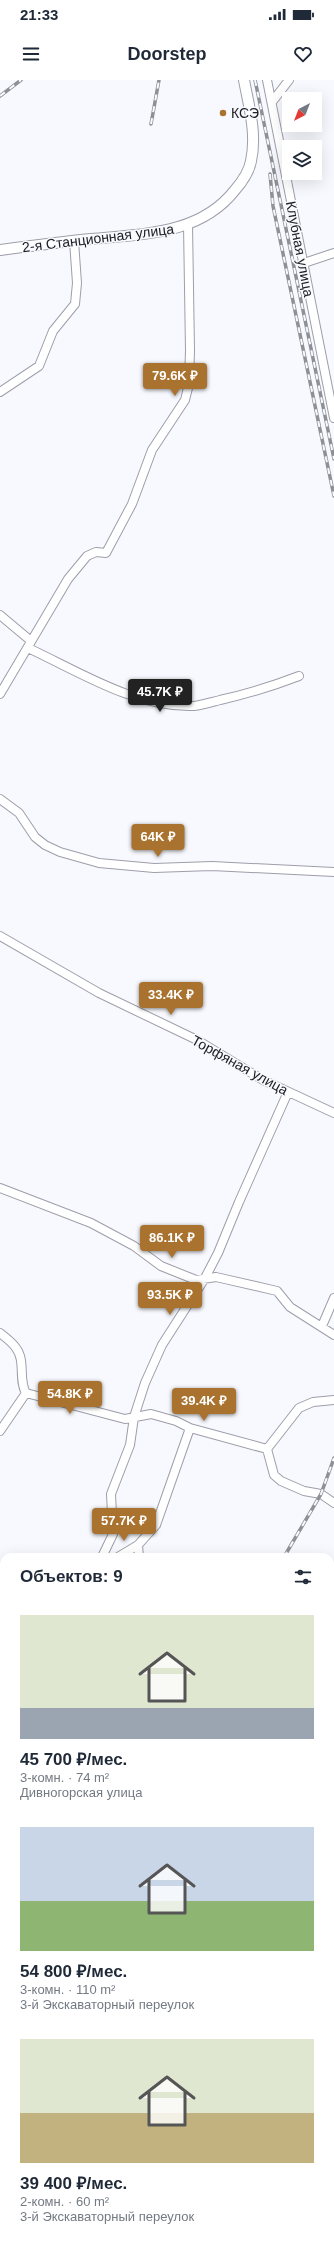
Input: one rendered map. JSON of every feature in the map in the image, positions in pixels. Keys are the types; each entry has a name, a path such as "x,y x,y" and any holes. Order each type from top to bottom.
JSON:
{"main road":[{"name":"2-я Станционная улица","path":"0,250 160,232 188,225 201,219 229,199 240,184 251,163 254,147 254,128 244,80"}],"street":[{"name":"Клубная улица","path":"267,80 304,263 317,340 334,418"},
{"path":"272,102 289,80"},
{"path":"0,694 68,579 87,556 96,552 106,552 132,504 152,450 178,411 186,395 189,384 190,350 188,225"},
{"path":"0,392 39,366 53,331 75,304 77,283 74,241"},
{"path":"304,263 334,254"},
{"path":"0,615 30,644 98,681 149,701 171,705 195,706 254,692 299,676"},
{"path":"0,799 15,809 35,837 45,845 60,852 99,863 154,868 212,866 334,872"},
{"name":"Торфяная улица","path":"0,936 98,993 197,1040 288,1092 334,1113"},
{"path":"104,1553 114,1534 111,1494 128,1452 134,1417 145,1383 162,1345 206,1278 288,1092"},
{"path":"0,1188 91,1223 134,1246 161,1266 196,1280 216,1277 277,1291 290,1307 334,1335"},
{"path":"322,1326 334,1298"},
{"path":"0,1334 17,1349 20,1360 22,1387 26,1393 125,1419 151,1414 176,1421 190,1428 267,1449"},
{"path":"0,1431 26,1393"},
{"path":"267,1449 299,1408 313,1402 334,1400"},
{"path":"125,1553 138,1545 156,1525 190,1428"},
{"path":"267,1449 274,1475 281,1481 304,1491 321,1494 331,1502"},
{"path":"138,1545 139,1553"}],"railway":[{"path":"0,96 21,80"},
{"path":"151,124 159,80"},
{"path":"255,80 334,459"},
{"path":"270,174 273,206 334,496"},
{"path":"286,1553 321,1494 334,1458"}],"place":[{"name":"КСЭ","path":"223,113"}]}
